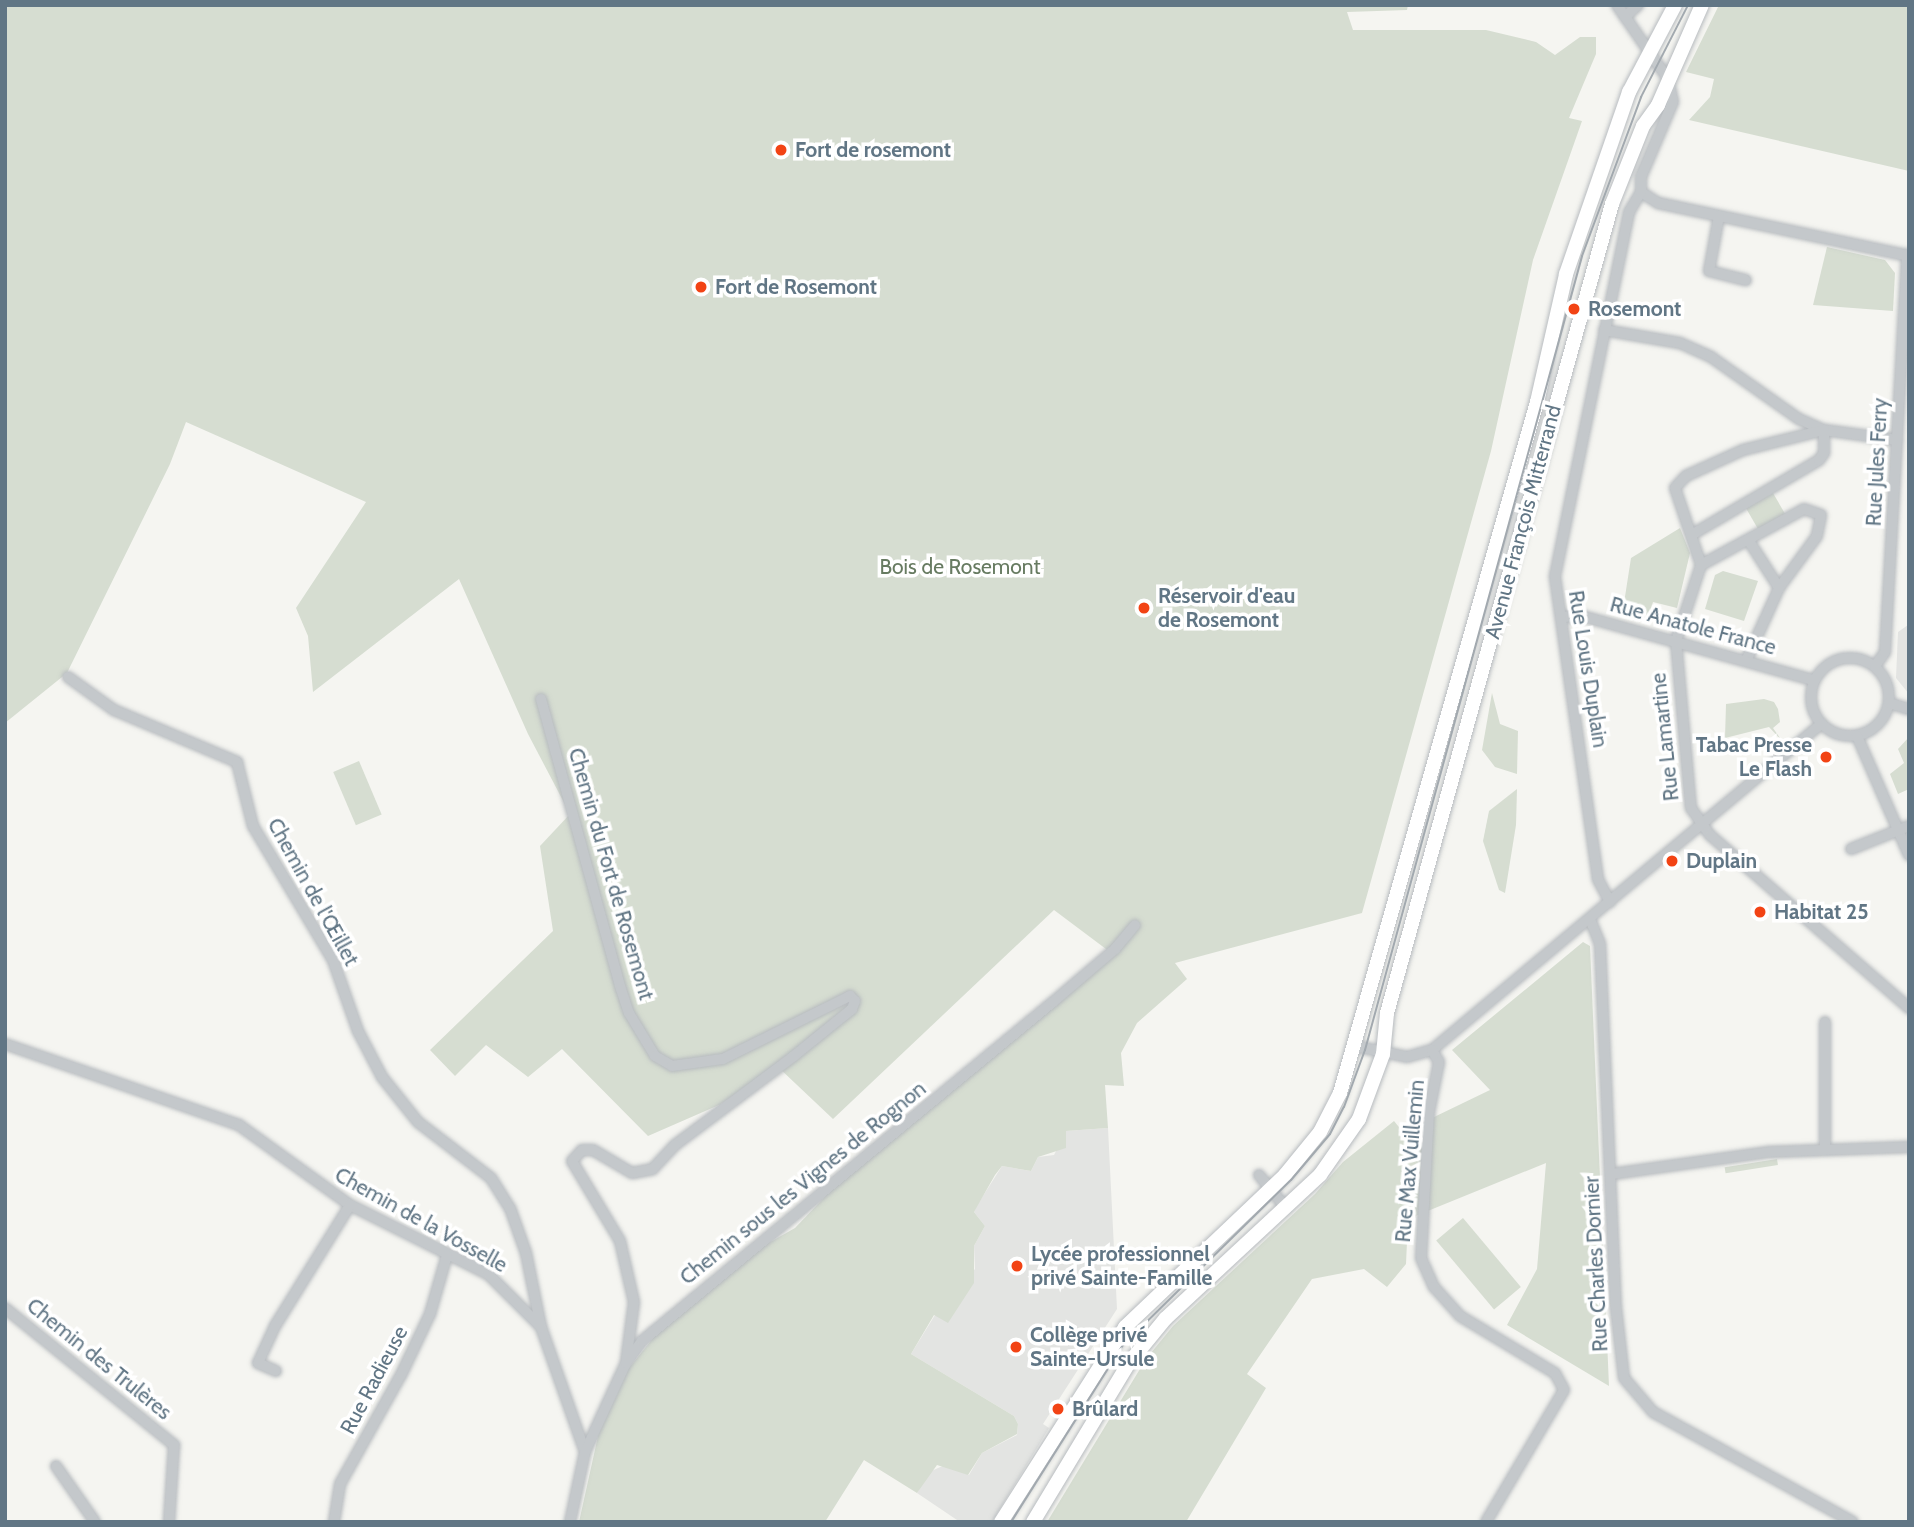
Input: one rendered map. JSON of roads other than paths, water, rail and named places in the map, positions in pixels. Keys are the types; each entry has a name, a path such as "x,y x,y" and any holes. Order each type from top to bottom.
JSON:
{"main road":[{"name":"Avenue François Mitterrand","path":"1001,1522 1125,1327 1295,1164 1331,1114 1355,1046 1536,402 1566,274 1614,148 1629,92 1675,5"},
{"name":"Avenue François Mitterrand","path":"1033,1522 1129,1363 1166,1318 1286,1208 1343,1146 1359,1119 1383,1054 1387,1013 1602,238 1629,160 1702,5"}],"street":[{"path":"1617,5 1668,79"},
{"path":"1625,17 1638,5"},
{"name":"Rue Louis Duplain","path":"1610,902 1598,879 1555,576 1629,212 1642,192 1641,177 1673,102 1668,79"},
{"path":"1642,192 1658,203 1908,256"},
{"path":"1719,216 1709,271 1746,280"},
{"name":"Rue Jules Ferry","path":"1875,666 1885,652 1908,256"},
{"path":"1604,330 1680,343 1711,357 1799,419 1824,430 1897,440"},
{"path":"1693,534 1819,460 1824,453 1824,430"},
{"path":"1676,641 1701,565 1693,534 1675,495 1678,483 1686,476 1767,441 1824,430"},
{"path":"1701,565 1804,509 1821,515 1812,545 1779,588 1746,661"},
{"path":"1749,541 1779,588"},
{"name":"Rue Anatole France","path":"1561,617 1582,616 1813,680"},
{"name":"Rue Lamartine","path":"1676,641 1691,808 1702,826"},
{"path":"1838,659 1861,659 1875,666 1887,683 1889,703 1878,724 1857,736 1838,735 1821,724 1810,702 1813,680 1838,659"},
{"name":"Chemin de l'Œillet","path":"68,677 114,710 237,762 253,826 333,960 359,1031 382,1077 418,1122 491,1178 510,1208 526,1253 541,1327 585,1452"},
{"name":"Chemin du Fort de Rosemont","path":"541,699 621,989 629,1013 654,1056 672,1066 723,1059 850,996 855,1000 832,1026 675,1145 653,1170 632,1172 593,1150 582,1150 572,1161 620,1241 634,1302 626,1363"},
{"path":"1889,703 1909,709"},
{"path":"1355,1046 1383,1054 1408,1057 1432,1050 1821,724"},
{"path":"1857,736 1904,828 1909,855"},
{"path":"1702,826 1909,1008"},
{"path":"1851,849 1904,828"},
{"name":"Rue Charles Dornier","path":"1590,919 1600,944 1618,1345 1629,1387 1653,1412 1853,1522"},
{"name":"Chemin sous les Vignes de Rognon","path":"570,1522 585,1452 626,1363 654,1329 796,1218 839,1176 1115,949 1135,925"},
{"path":"1825,1022 1825,1150"},
{"name":"Chemin de la Vosselle","path":"5,1044 239,1125 350,1205 488,1274 541,1327"},
{"name":"Rue Max Vuillemin","path":"1432,1050 1439,1062 1429,1112 1429,1154 1418,1235 1421,1258 1434,1287 1460,1316 1555,1373 1564,1390 1486,1522"},
{"path":"1612,1174 1769,1152 1909,1147"},
{"path":"1259,1175 1286,1208"},
{"path":"276,1371 258,1363 275,1326 350,1205"},
{"name":"Rue Radieuse","path":"334,1522 340,1484 419,1338 447,1255"},
{"name":"Chemin des Trulères","path":"5,1308 174,1445 169,1522"},
{"path":"56,1466 95,1522"}],"tram line":[{"path":"1011,1522 1123,1345 1291,1180 1330,1134 1344,1107 1365,1050 1582,256 1641,97 1688,5"}],"place":[{"name":"Fort de rosemont","path":"781,150"},
{"name":"Fort de Rosemont","path":"701,287"},
{"name":"Rosemont","path":"1574,309"},
{"name":"Réservoir d'eau de Rosemont","path":"1144,608"},
{"name":"Tabac Presse Le Flash","path":"1826,757"},
{"name":"Duplain","path":"1672,861"},
{"name":"Habitat 25","path":"1760,912"},
{"name":"Lycée professionnel privé Sainte-Famille","path":"1017,1266"},
{"name":"Collège privé Sainte-Ursule","path":"1016,1347"},
{"name":"Brûlard","path":"1058,1409"}],"park label":[{"name":"Bois de Rosemont","path":"960,567"}]}
